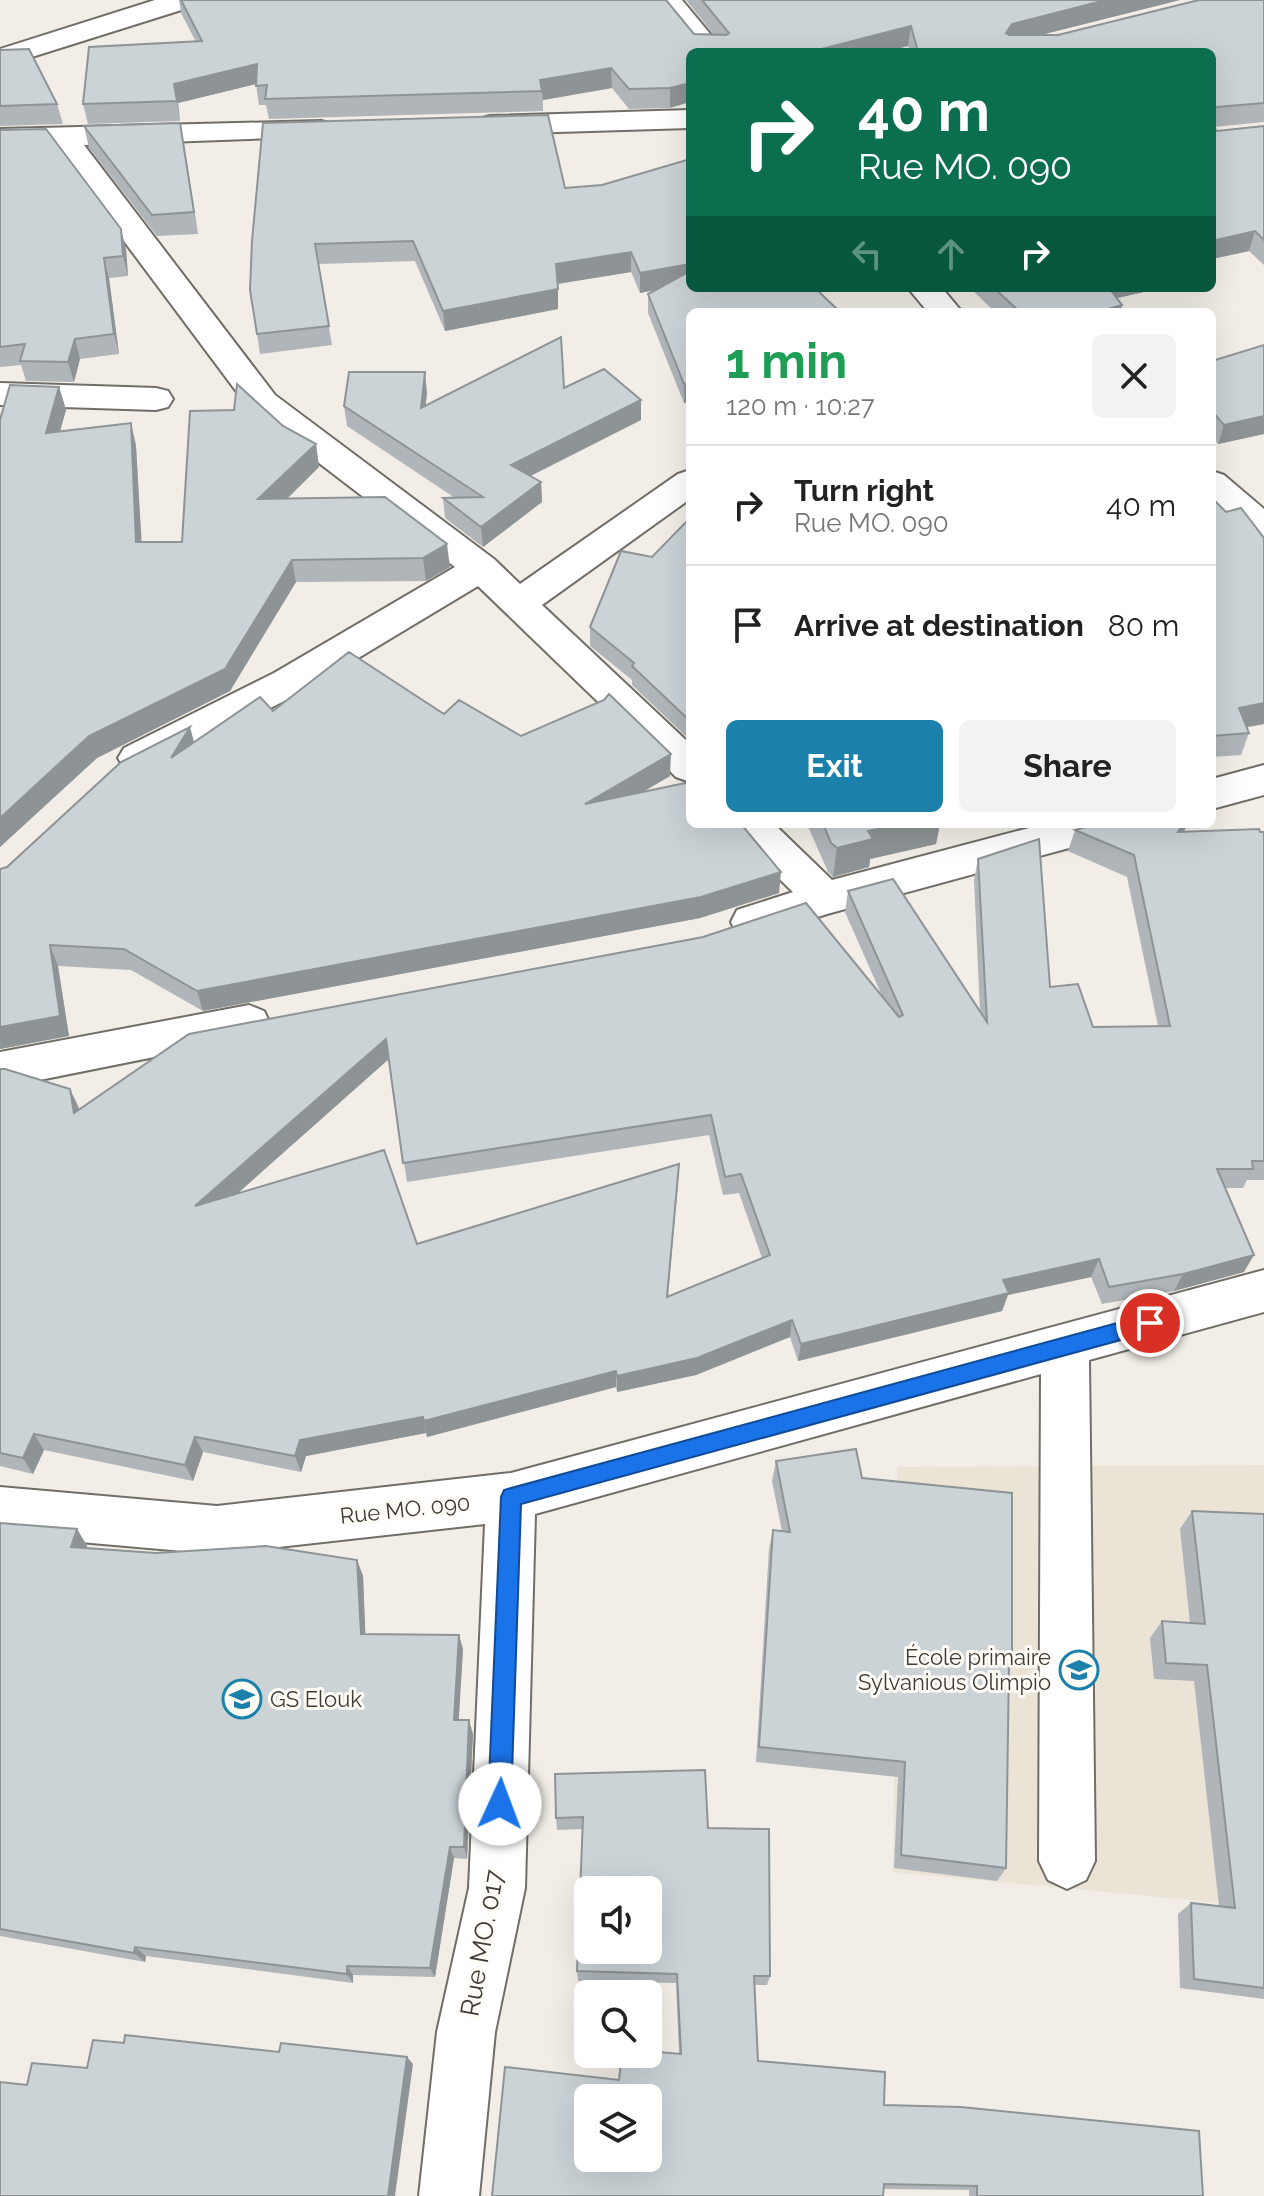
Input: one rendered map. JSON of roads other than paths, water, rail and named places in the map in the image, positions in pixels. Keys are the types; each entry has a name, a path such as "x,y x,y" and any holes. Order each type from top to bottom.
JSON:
{"street":[{"path":"0,58 184,0"},
{"path":"667,0 708,48"},
{"path":"454,126 686,119"},
{"path":"0,138 344,129"},
{"path":"62,137 263,403 481,568 686,763"},
{"path":"928,292 942,308"},
{"path":"0,394 156,399"},
{"path":"520,602 686,485"},
{"path":"1216,487 1264,529"},
{"path":"112,771 287,683 481,568"},
{"path":"1216,793 1264,780"},
{"path":"752,828 825,898"},
{"path":"715,934 825,898 1087,828"},
{"path":"0,1070 280,1017"},
{"name":"Rue MO. 090","path":"0,1511 217,1530 511,1497 1264,1291"},
{"path":"1065,1347 1067,1861"},
{"name":"Rue MO. 017","path":"449,2196 466,2032 497,1888 511,1497"}],"place":[{"name":"École primaire Sylvanious Olimpio","path":"1079,1670"},
{"name":"GS Elouk","path":"242,1699"}]}
